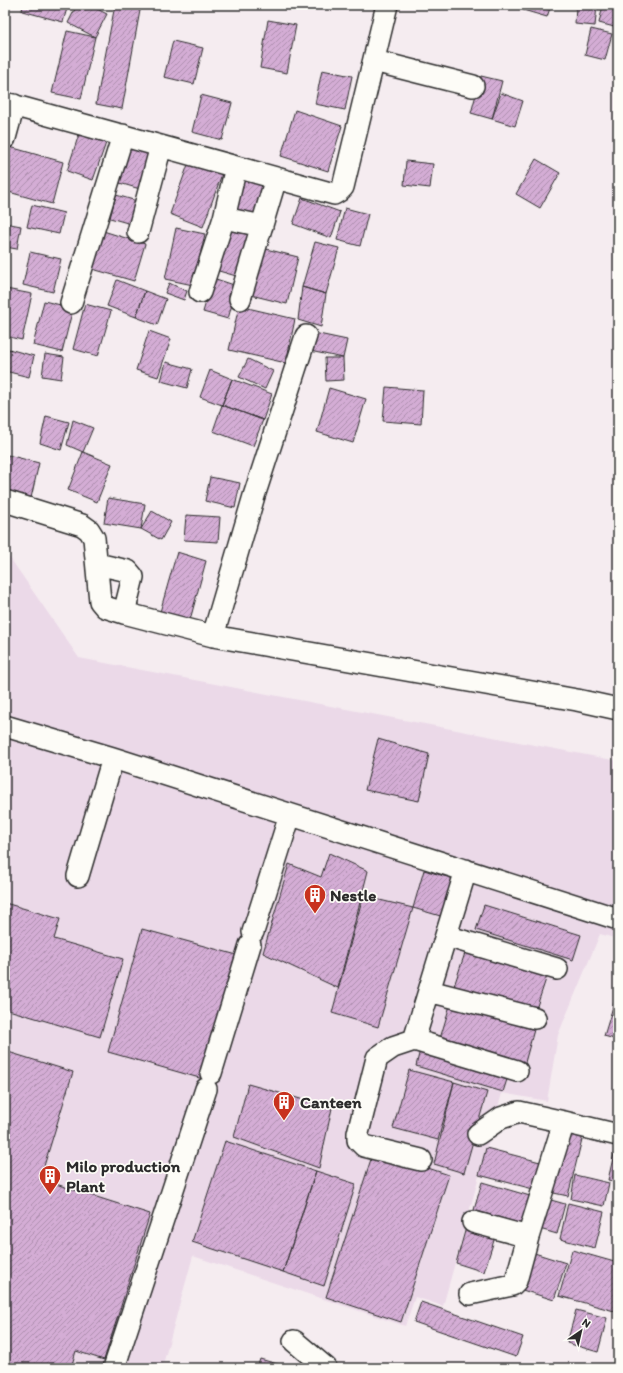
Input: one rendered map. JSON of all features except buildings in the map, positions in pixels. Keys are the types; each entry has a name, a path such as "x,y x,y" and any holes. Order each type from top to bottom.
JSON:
{"street":[{"path":"5,138 10,104 334,194 339,192 343,187 387,5"},
{"path":"374,61 473,86"},
{"path":"71,303 122,135"},
{"path":"138,232 161,146"},
{"path":"200,292 224,218 236,167"},
{"path":"240,299 276,178"},
{"path":"224,218 262,226"},
{"path":"213,636 254,496 306,336"},
{"path":"5,501 82,525 89,530 94,538 100,601 105,607 213,636 618,709"},
{"path":"97,564 131,573 133,577 124,613"},
{"path":"5,726 113,758 618,918"},
{"path":"78,876 113,758"},
{"path":"114,1368 208,1081 290,814"},
{"path":"414,1040 466,870"},
{"path":"446,936 558,969"},
{"path":"429,991 535,1018"},
{"path":"421,1160 364,1146 358,1140 358,1133 377,1058 393,1047 414,1040 517,1071"},
{"path":"478,1134 501,1118 520,1112 618,1135"},
{"path":"470,1294 515,1284 564,1122"},
{"path":"473,1222 528,1237"},
{"path":"294,1341 326,1368"}],"shaded area":[{"path":"5,556 10,558 79,658 618,761 618,939 600,934 558,1035 547,1101 502,1093 443,1306 415,1297 405,1326 193,1256 162,1368 5,1368"}],"place":[{"name":"Nestle","path":"315,914"},
{"name":"Canteen","path":"284,1122"},
{"name":"Milo production Plant","path":"50,1196"}]}
